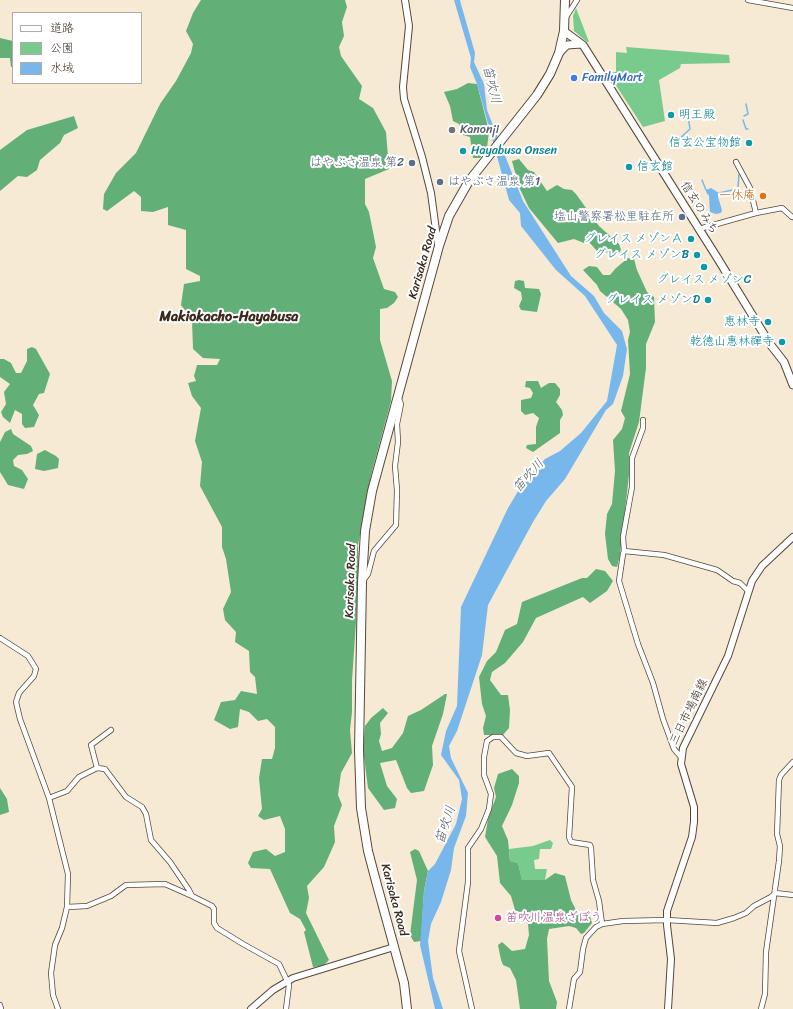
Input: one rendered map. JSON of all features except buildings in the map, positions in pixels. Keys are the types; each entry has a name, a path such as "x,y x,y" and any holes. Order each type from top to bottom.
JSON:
{"highway":[{"path":"559,53 564,31 565,0"},
{"name":"Karisaka Road","path":"407,1009 404,983 368,851 361,808 359,774 362,582 365,531 370,505 398,395 439,246 449,216 458,198 479,168 537,95 550,74 559,53"}],"main road":[{"path":"405,0 409,26 402,87 404,99 422,157 431,194 439,246"},
{"name":"信玄のみち","path":"564,31 583,45 770,344 784,362 793,385"},
{"path":"559,53 567,45 572,43 583,45"},
{"name":"三日市場南線","path":"668,1009 671,959 667,920 668,905 692,838 694,822 694,807 681,764 683,748 728,656 748,591 762,566 793,537"},
{"path":"251,1009 272,990 287,981 394,947"}],"street":[{"path":"565,18 577,0"},
{"path":"748,0 793,8"},
{"path":"736,162 750,188 756,213"},
{"path":"699,229 756,213 782,208 792,216"},
{"path":"362,582 368,574 374,551 396,524 397,490 395,466 398,442 397,424 400,404 398,395"},
{"path":"643,420 643,428 632,458 632,488 623,537 624,551 619,581 638,644 653,683 663,719 674,749 681,757"},
{"path":"624,551 664,555 717,570 740,583 748,591"},
{"path":"0,638 28,656 36,669 34,676 19,693 16,702 17,709 49,798 68,874 67,907 62,928 55,945 51,973 53,994 58,1009"},
{"path":"97,768 90,745 111,730"},
{"path":"472,1009 459,951 468,882 468,848 481,829 489,809 491,794 484,775 484,757 487,741 493,737 501,736 516,753 527,756 549,753 572,787 569,837 571,842 590,845 593,880 600,901 602,924"},
{"path":"761,1009 765,994 766,952 779,861 780,846 777,834 779,780 781,775 793,762"},
{"path":"49,798 67,790 78,777 97,768 105,769 126,797 142,807 146,814 151,840 170,862 192,896"},
{"path":"67,907 83,907 108,898 126,885 165,884 192,896 212,906 214,909 214,922 217,928 279,964 290,989 286,1009"},
{"path":"569,1009 574,979 580,972 583,948 586,938 596,927 602,924 623,921 667,920 723,922 746,913 754,906 775,894 793,895"},
{"path":"0,1005 1,1009"}],"green space":[{"path":"201,0 345,0 347,7 342,22 344,36 339,47 341,56 362,86 359,99 373,108 386,132 389,169 365,179 365,204 369,212 376,247 373,258 384,289 395,292 398,297 394,303 387,308 380,309 380,340 392,381 391,401 371,475 358,545 359,577 350,730 352,753 341,773 338,795 342,805 334,826 335,842 324,867 307,886 309,898 306,913 329,960 323,966 313,967 304,932 306,930 300,919 290,913 270,869 251,868 248,863 253,852 266,849 275,856 285,852 285,829 280,816 264,820 258,816 262,809 259,778 262,759 272,759 275,748 275,727 267,719 258,721 249,712 240,709 238,727 230,729 214,720 221,702 235,700 241,691 257,694 255,677 250,672 249,651 235,642 236,632 225,620 223,609 231,592 226,559 222,547 222,527 200,486 202,462 195,441 201,408 192,396 188,383 196,381 194,376 197,365 217,365 220,359 203,358 193,349 192,320 181,305 184,284 200,281 200,276 186,269 186,230 168,225 168,207 153,212 141,211 141,197 134,191 107,211 103,209 104,194 116,173 136,153 160,104 176,81 191,53 193,44 186,31 193,13"},
{"path":"576,8 589,42 574,31 573,16"},
{"path":"0,38 12,41 12,67 10,58 0,58"},
{"path":"626,47 729,55 730,63 681,64 680,68 659,80 665,121 643,127 608,73 616,72 616,52 627,53"},
{"path":"468,83 477,84 489,131 487,148 480,158 473,158 470,137 463,135 459,124 453,121 450,106 444,92 457,89"},
{"path":"74,116 78,128 64,135 60,143 40,160 37,170 27,177 18,176 0,191 0,150 27,130"},
{"path":"519,159 528,170 534,172 547,191 557,185 564,189 572,190 599,226 619,244 621,250 618,254 597,251 589,242 584,243 574,239 558,243 529,208 519,187 512,161"},
{"path":"628,258 634,259 637,270 647,292 654,297 655,322 646,344 646,368 639,422 629,453 629,475 620,555 617,567 612,566 608,559 605,534 607,514 612,504 615,471 613,440 622,429 625,418 621,411 630,374 628,340 630,332 628,320 621,309 600,291 597,285 583,270 589,266 597,267 603,275 610,275"},
{"path":"515,281 524,281 525,288 539,289 541,294 537,312 521,310 519,306 522,299 521,292 514,288"},
{"path":"32,347 36,349 50,374 44,393 39,394 33,405 39,415 34,427 25,428 22,424 22,414 15,410 10,423 3,417 1,412 6,404 4,392 10,384 0,377 0,359 4,359 11,363 16,373 21,373 27,361 27,349"},
{"path":"526,381 538,381 541,388 549,383 555,383 560,389 560,395 556,402 562,410 563,415 560,420 560,433 533,452 526,448 527,445 536,444 536,427 539,418 533,413 525,415 521,411 521,400 531,398 533,393 530,388 525,387"},
{"path":"11,429 13,434 31,446 33,451 27,454 18,455 13,460 14,466 22,470 28,479 24,489 8,485 0,472 0,442 5,432"},
{"path":"45,450 59,459 58,468 44,471 35,469 37,454"},
{"path":"596,569 605,571 613,581 607,591 590,603 583,597 536,618 523,642 505,663 492,672 490,680 501,695 508,695 510,710 509,728 503,735 484,735 483,728 486,716 482,704 479,677 487,661 496,652 505,630 517,624 522,602 582,578 587,578"},
{"path":"447,694 443,714 432,746 433,765 424,791 411,793 407,788 396,760 380,763 387,786 397,799 395,808 384,810 368,788 363,749 365,726 371,718 383,708 388,713 380,723 381,734 379,741 382,751 392,748 403,733 408,716 421,710"},
{"path":"512,769 519,776 519,783 512,805 502,826 508,840 510,861 518,863 522,880 545,880 555,873 565,876 571,900 576,910 590,917 592,923 584,933 581,934 576,928 569,926 549,929 547,939 549,981 557,1002 556,1009 520,1009 516,980 510,968 503,965 498,945 502,942 512,951 525,949 529,935 528,924 520,918 515,910 511,896 500,883 497,856 485,837 488,819 496,797 494,788 498,774"},
{"path":"0,788 7,799 9,812 0,815"},
{"path":"550,840 553,843 551,849 540,849 539,859 534,860 535,869 547,869 545,880 522,880 518,863 510,861 509,849 533,846"},
{"path":"415,849 419,851 428,871 424,891 421,941 414,942 410,935 417,880 410,852"}],"water":[{"path":"454,0 460,0 475,53 474,62 484,84 487,110 523,201 571,276 594,296 604,313 622,331 627,349 623,376 613,404 606,410 565,479 546,501 488,605 482,655 457,731 449,746 451,758 468,793 466,816 454,848 451,870 441,902 431,924 428,941 433,978 443,1009 435,1009 420,945 424,891 428,871 435,864 456,824 462,799 459,780 441,755 446,731 457,706 461,607 508,508 523,483 545,459 560,451 581,433 607,401 617,345 585,296 556,270 521,226 520,213 509,200 477,84 470,67 471,58"},
{"path":"711,188 719,193 718,197 722,210 721,213 716,214 710,212 709,196 706,190"}],"waterway":[{"path":"744,116 748,114 746,104"},
{"path":"677,147 678,140 690,129 688,116"},
{"path":"743,120 746,129 748,129"},
{"path":"738,187 739,174"},
{"path":"702,180 706,190"},
{"path":"719,193 737,189"}],"place":[{"name":"FamilyMart","path":"574,78"},
{"name":"明王殿","path":"671,115"},
{"name":"Kanonji","path":"452,130"},
{"name":"信玄公宝物館","path":"749,143"},
{"name":"Hayabusa Onsen","path":"463,151"},
{"name":"はやぶさ温泉 第2","path":"412,163"},
{"name":"信玄館","path":"629,167"},
{"name":"はやぶさ温泉 第1","path":"440,182"},
{"name":"一休庵","path":"763,196"},
{"name":"塩山警察署松里駐在所","path":"682,217"},
{"name":"グレイス メゾンＡ","path":"691,239"},
{"name":"グレイス メゾンB","path":"697,255"},
{"name":"グレイス メゾンC","path":"704,267"},
{"name":"グレイス メゾンD","path":"708,300"},
{"name":"恵林寺","path":"768,322"},
{"name":"乾德山惠林禪寺","path":"782,342"},
{"name":"笛吹川温泉ざぼう","path":"498,918"}],"district":[{"name":"Makiokacho-Hayabusa","path":"229,317"}],"water label":[{"name":"笛吹川","path":"491,85"},
{"name":"笛吹川","path":"529,476"},
{"name":"笛吹川","path":"446,825"}]}
